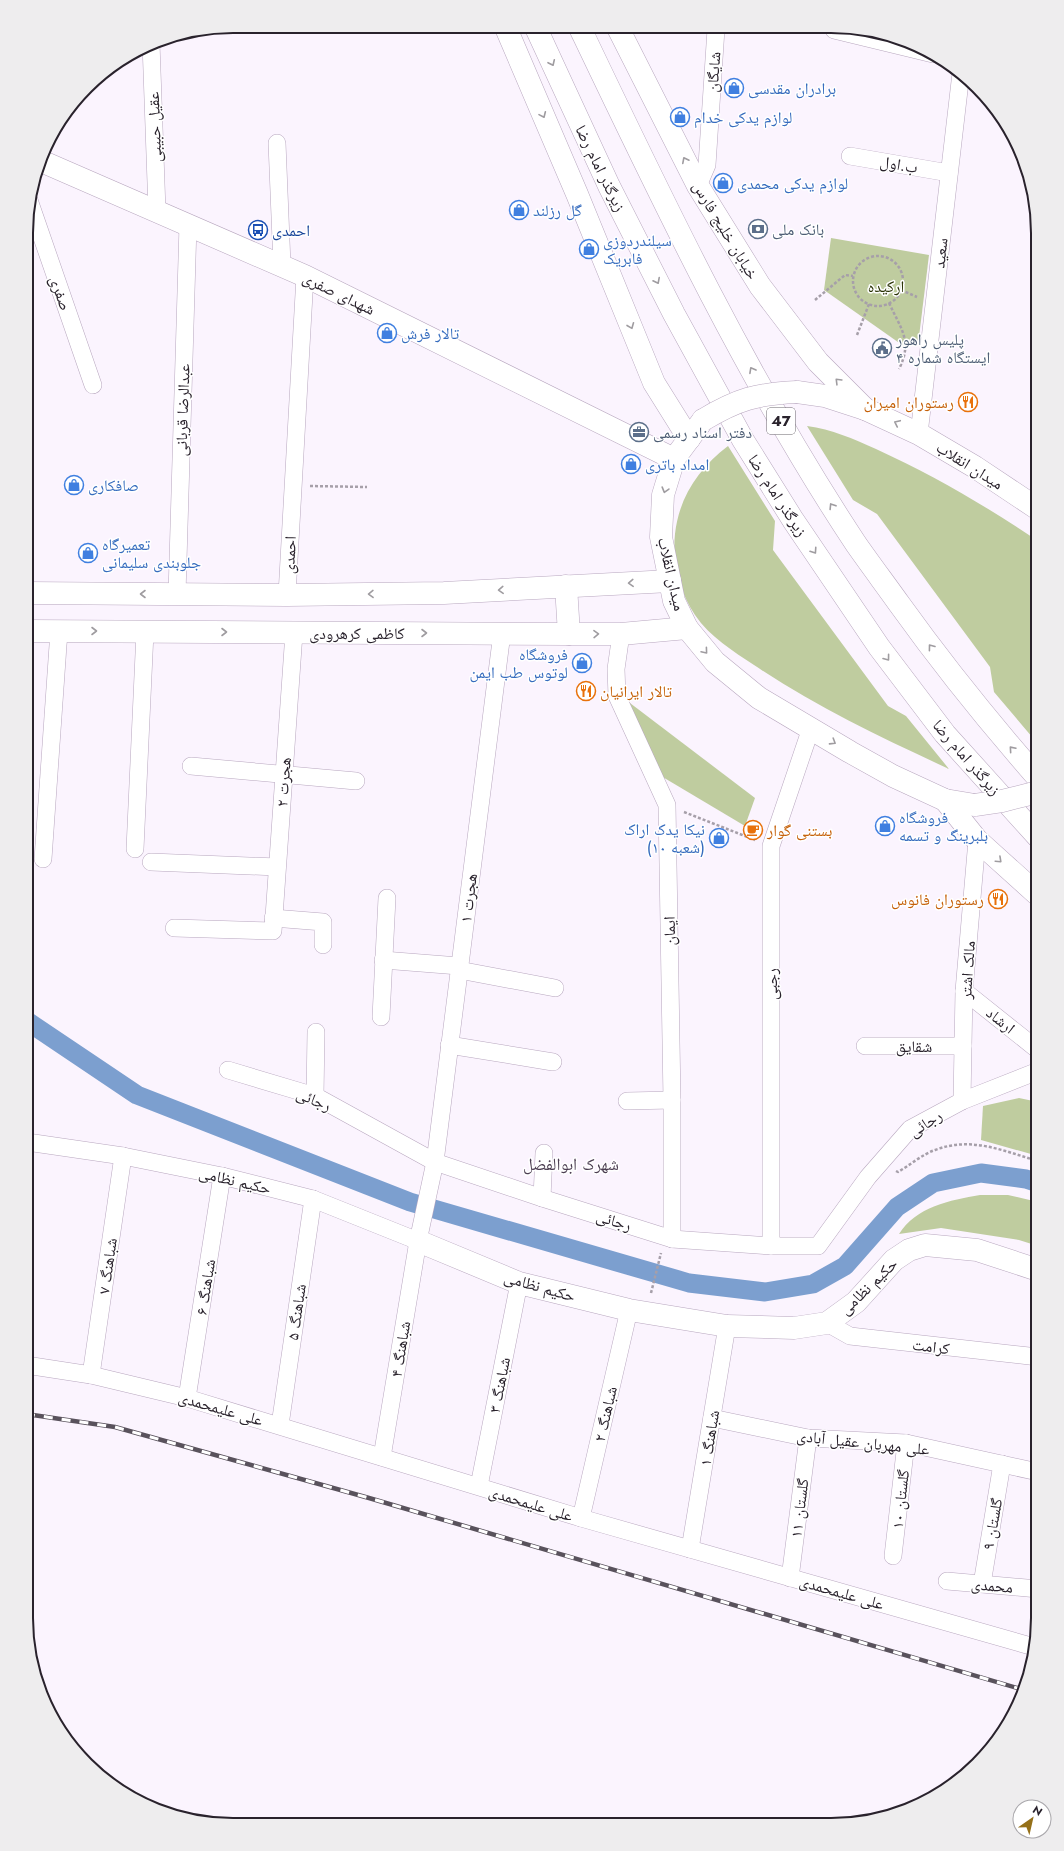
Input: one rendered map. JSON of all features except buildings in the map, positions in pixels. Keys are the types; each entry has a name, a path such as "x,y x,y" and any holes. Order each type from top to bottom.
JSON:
{"main road":[{"path":"508,33 577,194 654,383 688,439"},
{"name":"زیرگذر امام رضا","path":"538,33 616,200 674,314 748,447 793,520 879,647 945,734 1031,829"},
{"name":"47","path":"582,33 672,220 713,301 763,391 830,503 857,545 934,652 991,724 1031,770"},
{"name":"خیابان خلیج فارس","path":"621,33 698,186 760,286 818,362 865,409"},
{"name":"شهدای صفری","path":"46,163 305,276 674,459"},
{"name":"میدان انقلاب","path":"1031,504 975,467 919,434 865,409 825,396 797,392 774,393 751,397 728,405 703,420 688,439 674,459 663,495 661,537 674,601 687,628 715,662 759,698 875,766 945,800 975,804 1002,801 1031,794"},
{"path":"33,593 287,595 444,593 670,581"},
{"path":"566,586 569,634"},
{"name":"کاظمی کرهرودی","path":"33,631 621,634 687,628"},
{"path":"945,800 977,840 1031,889"},
{"name":"حکیم نظامی","path":"419,1235 519,1283 629,1310 727,1326 794,1328 827,1323 856,1302 894,1260 909,1250 925,1245 977,1250 1031,1268"}],"street":[{"name":"شایگان","path":"698,186 707,165 716,33"},
{"path":"850,34 907,48"},
{"name":"عقیل حبیبی","path":"151,50 156,211"},
{"name":"سعید","path":"919,434 960,80"},
{"path":"277,144 282,266"},
{"name":"ب.اول","path":"850,156 949,173"},
{"name":"صفری","path":"34,214 93,385"},
{"name":"عبدالرضا قربانی","path":"177,594 188,225"},
{"name":"احمدی","path":"287,595 305,276"},
{"path":"43,859 59,631"},
{"path":"135,849 145,632"},
{"name":"هجرت ۲","path":"273,924 294,633"},
{"name":"هجرت ۱","path":"430,1183 435,1162 502,633"},
{"name":"ایمان","path":"621,634 616,669 617,696 667,805 672,1100 672,1238"},
{"name":"رجبی","path":"771,1246 771,846 811,728"},
{"path":"191,766 356,781"},
{"name":"مالک اشتر","path":"962,1101 964,991 977,840"},
{"path":"151,862 277,867"},
{"path":"381,1016 387,898"},
{"path":"174,928 323,922 323,945"},
{"path":"383,960 459,968 555,988"},
{"name":"ارشاد","path":"964,991 1031,1044"},
{"path":"314,1096 316,1032"},
{"path":"449,1045 553,1062"},
{"name":"شقایق","path":"865,1046 963,1046"},
{"name":"رجائی","path":"228,1070 314,1096 435,1162 542,1198 672,1238 771,1246 818,1246 868,1176 910,1129 962,1101 1031,1074"},
{"path":"627,1101 672,1100"},
{"name":"حکیم نظامی","path":"33,1143 123,1156 222,1176 313,1199 419,1235"},
{"path":"542,1198 544,1153"},
{"name":"شباهنگ ۷","path":"91,1375 123,1156"},
{"name":"شباهنگ ۶","path":"187,1398 222,1176"},
{"name":"شباهنگ ۴","path":"382,1456 419,1235 430,1183"},
{"name":"شباهنگ ۵","path":"280,1426 313,1199"},
{"name":"شباهنگ ۳","path":"479,1486 519,1283"},
{"name":"شباهنگ ۲","path":"581,1518 629,1310"},
{"name":"کرامت","path":"827,1323 850,1336 1031,1356"},
{"name":"شباهنگ ۱","path":"690,1549 727,1326"},
{"name":"علی علیمحمدی","path":"33,1366 91,1375 187,1398 382,1456 581,1518 1029,1646"},
{"name":"علی مهربان عقیل آبادی","path":"712,1418 808,1438 906,1443 1031,1470"},
{"name":"گلستان ۱۱","path":"790,1578 808,1438"},
{"name":"گلستان ۱۰","path":"893,1556 906,1443"},
{"name":"گلستان ۹","path":"982,1584 1002,1464"},
{"name":"محمدی","path":"947,1581 1031,1588"}],"path":[{"path":"885,256 898,266 903,282 899,295 889,303 876,306 869,304 861,299 856,293 853,284 853,276 859,265 869,257 885,256"},
{"path":"815,300 845,275 853,276"},
{"path":"889,303 906,342 904,358 898,369"},
{"path":"857,335 869,304"},
{"path":"293,485 367,487"},
{"path":"667,805 771,846"},
{"path":"879,1164 898,1172 935,1150 963,1143 980,1145 1031,1159"},
{"path":"651,1294 661,1253"}],"green space":[{"name":"ارکیده","path":"831,238 929,255 918,345 905,347 824,290"},
{"path":"807,426 825,429 842,435 918,469 959,492 1031,537 1031,736 994,692 990,667 877,514 853,500"},
{"path":"728,446 775,521 773,550 888,706 906,716 949,769 899,746 801,695 722,643 701,623 695,615 689,606 681,586 676,566 674,545 677,520 692,484 708,464"},
{"path":"626,700 755,798 745,826 661,776"},
{"path":"1019,1098 1031,1101 1031,1154 981,1140 983,1106"},
{"path":"980,1195 1008,1195 1031,1200 1031,1244 1019,1240 941,1228 899,1234 906,1225 924,1211 957,1199"}],"waterway":[{"path":"33,1025 137,1095 410,1202 689,1283 765,1292 813,1284 845,1266 897,1207 933,1183 981,1173 1031,1181"}],"railway":[{"path":"33,1415 115,1427 369,1498 1018,1688"}],"place":[{"name":"برادران مقدسی","path":"734,88"},
{"name":"لوازم یدکی خدام","path":"680,117"},
{"name":"لوازم یدکی محمدی","path":"723,183"},
{"name":"گل رزلند","path":"519,210"},
{"name":"بانک ملی","path":"758,229"},
{"name":"احمدی","path":"258,230"},
{"name":"سیلندردوزی فابریک","path":"589,249"},
{"name":"تالار فرش","path":"387,333"},
{"name":"پلیس راهور ایستگاه شماره ۴","path":"882,348"},
{"name":"رستوران امیران","path":"968,402"},
{"name":"دفتر اسناد رسمی","path":"639,432"},
{"name":"امداد باتری","path":"631,464"},
{"name":"صافکاری","path":"74,485"},
{"name":"تعمیرگاه جلوبندی سلیمانی","path":"88,553"},
{"name":"فروشگاه لوتوس طب ایمن","path":"582,663"},
{"name":"تالار ایرانیان","path":"586,691"},
{"name":"فروشگاه بلبرینگ و تسمه","path":"885,826"},
{"name":"بستنی گوار","path":"753,830"},
{"name":"نیکا یدک اراک (شعبه ۱۰)","path":"719,838"},
{"name":"رستوران فانوس","path":"998,899"}],"district":[{"name":"شهرک ابوالفضل","path":"571,1164"}]}
